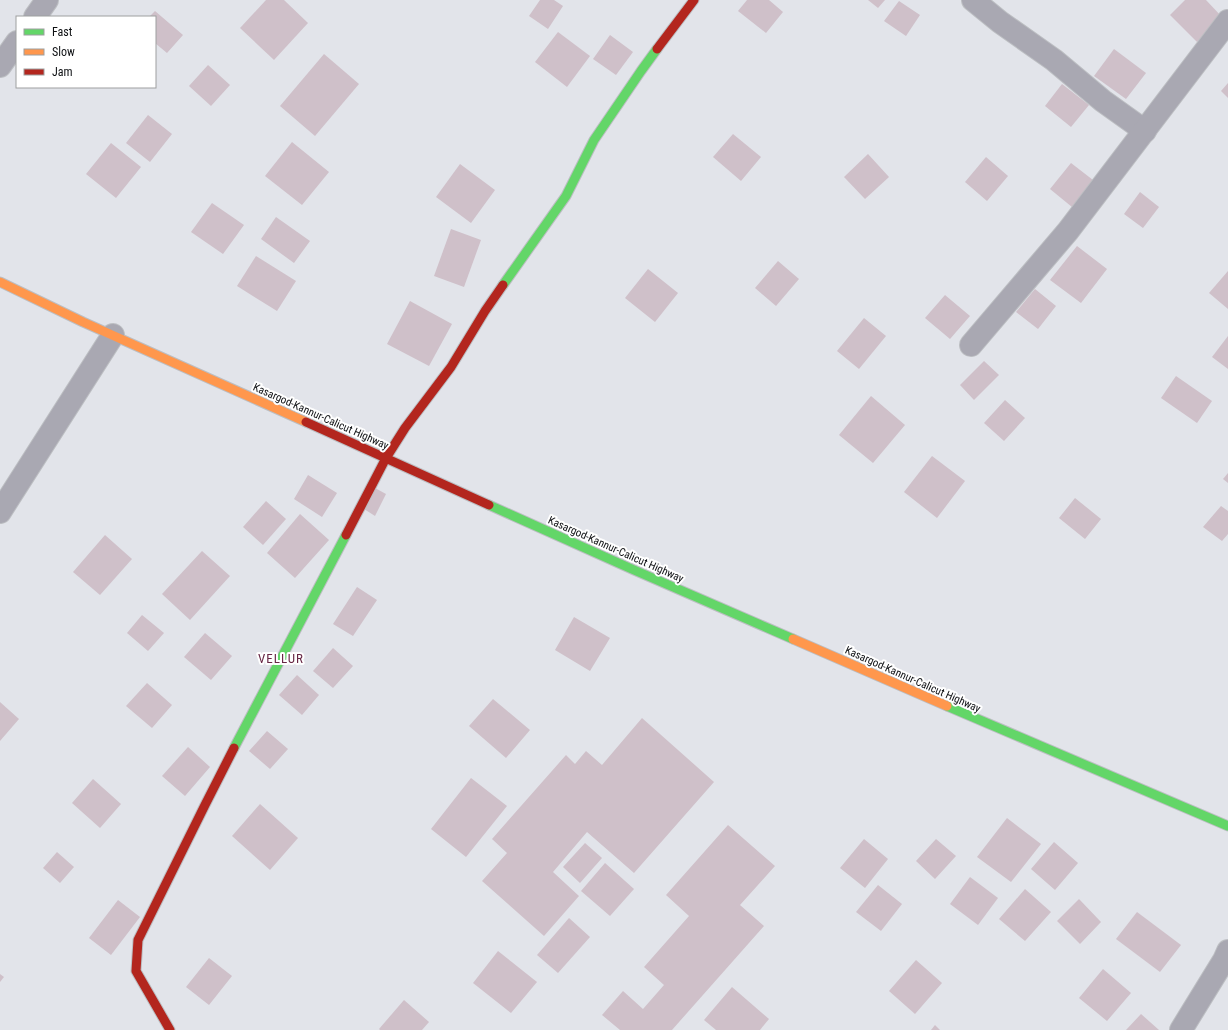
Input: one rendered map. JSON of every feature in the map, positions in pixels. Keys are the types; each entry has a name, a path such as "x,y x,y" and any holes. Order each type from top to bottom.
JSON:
{"main road":[{"path":"170,1030 136,970 138,940 205,805 386,458 405,428 451,367 484,310 566,196 598,134 641,71 694,0"},
{"name":"Kasargod-Kannur-Calicut Highway","path":"0,282 113,336 634,570 994,727 1228,826"}],"street":[{"path":"36,16 47,0"},
{"path":"973,0 1000,22 1054,60 1103,100 1145,131"},
{"path":"972,345 1068,232 1228,21"},
{"path":"0,66 16,43"},
{"path":"0,512 113,336"},
{"path":"1182,1030 1228,951"}],"building":[{"path":"266,0 284,0 308,23 274,60 240,28"},
{"path":"540,0 554,0 563,6 548,29 529,16"},
{"path":"747,0 769,0 783,12 766,33 738,11"},
{"path":"868,0 885,0 878,8"},
{"path":"1185,0 1206,0 1222,17 1197,42 1170,15"},
{"path":"899,1 920,15 906,36 884,21"},
{"path":"155,11 183,35 167,53 156,44 156,16 150,16"},
{"path":"558,32 590,56 567,87 535,62"},
{"path":"610,35 633,52 616,75 593,59"},
{"path":"1114,49 1146,73 1126,99 1094,76"},
{"path":"324,54 359,84 315,136 280,106"},
{"path":"208,65 230,85 211,106 189,86"},
{"path":"1228,83 1228,98 1221,91"},
{"path":"1062,84 1089,105 1071,127 1045,106"},
{"path":"148,115 172,134 150,162 126,143"},
{"path":"733,134 761,157 741,181 713,157"},
{"path":"292,142 329,172 302,205 265,176"},
{"path":"111,143 141,167 116,198 86,174"},
{"path":"868,154 889,177 865,199 844,177"},
{"path":"986,157 1008,176 987,201 965,182"},
{"path":"1071,163 1093,180 1072,207 1050,189"},
{"path":"460,164 495,190 471,223 436,197"},
{"path":"1140,192 1159,207 1143,228 1124,214"},
{"path":"212,203 244,225 223,254 191,232"},
{"path":"276,217 310,241 294,263 261,239"},
{"path":"451,229 481,240 464,287 434,276"},
{"path":"1077,246 1107,269 1081,303 1050,280"},
{"path":"256,256 296,281 277,311 237,286"},
{"path":"778,261 799,279 776,306 755,288"},
{"path":"648,269 678,293 655,322 625,298"},
{"path":"1228,271 1228,309 1209,293"},
{"path":"1035,289 1056,306 1038,329 1016,312"},
{"path":"945,295 970,316 950,339 925,318"},
{"path":"410,301 452,324 429,366 387,344"},
{"path":"864,318 886,336 859,369 837,351"},
{"path":"1228,336 1228,369 1212,357"},
{"path":"984,361 999,375 974,400 960,385"},
{"path":"1176,376 1212,401 1197,423 1161,398"},
{"path":"871,396 905,425 873,463 839,435"},
{"path":"1005,400 1025,418 1004,441 984,423"},
{"path":"932,456 965,481 937,518 904,492"},
{"path":"1228,473 1228,483 1223,479"},
{"path":"308,475 337,493 322,517 294,499"},
{"path":"375,488 386,494 375,516 364,509"},
{"path":"1075,498 1101,519 1085,539 1059,518"},
{"path":"266,501 286,519 263,545 243,527"},
{"path":"1221,506 1228,511 1228,534 1222,541 1203,527"},
{"path":"300,514 329,540 295,578 267,553"},
{"path":"105,535 132,559 100,595 73,572"},
{"path":"202,551 230,576 190,620 162,594"},
{"path":"357,587 377,600 353,636 333,624"},
{"path":"142,615 164,633 148,651 127,633"},
{"path":"574,617 610,638 590,671 555,650"},
{"path":"205,633 232,656 211,680 184,657"},
{"path":"333,648 353,666 333,688 313,671"},
{"path":"297,675 319,695 302,715 279,695"},
{"path":"147,683 172,705 152,728 126,706"},
{"path":"493,699 530,730 506,758 469,726"},
{"path":"0,702 19,719 0,741"},
{"path":"642,718 714,782 634,873 587,832 553,872 579,896 544,936 482,881 507,853 492,839 566,755 575,764 586,751 602,765"},
{"path":"267,731 288,749 270,769 249,751"},
{"path":"188,747 210,767 185,796 162,776"},
{"path":"471,778 507,806 466,857 431,829"},
{"path":"93,779 121,804 100,828 72,803"},
{"path":"260,804 298,838 270,870 232,836"},
{"path":"1007,818 1041,844 1011,882 977,857"},
{"path":"728,825 775,866 740,905 764,926 672,1030 620,1030 602,1015 623,991 643,1009 664,985 644,967 689,916 666,895"},
{"path":"864,839 888,859 865,888 840,868"},
{"path":"936,839 956,856 935,879 916,861"},
{"path":"1054,842 1078,863 1055,890 1031,869"},
{"path":"585,843 602,858 580,883 563,867"},
{"path":"57,852 74,867 60,883 43,868"},
{"path":"605,863 634,889 610,916 581,891"},
{"path":"970,877 998,898 978,925 950,904"},
{"path":"878,885 902,904 881,931 856,912"},
{"path":"1025,889 1051,912 1025,941 999,919"},
{"path":"1079,899 1101,922 1080,944 1057,921"},
{"path":"118,900 140,917 111,955 89,938"},
{"path":"1137,912 1181,945 1160,972 1116,939"},
{"path":"569,918 590,937 558,973 537,955"},
{"path":"498,951 537,982 511,1013 473,983"},
{"path":"209,958 232,976 209,1005 186,987"},
{"path":"916,960 942,983 915,1014 889,991"},
{"path":"1103,969 1131,993 1107,1021 1079,998"},
{"path":"0,974 4,977 0,982"},
{"path":"732,987 769,1019 760,1030 716,1030 704,1020"},
{"path":"404,1000 429,1022 422,1030 380,1030 379,1029"},
{"path":"1141,1014 1159,1030 1126,1030"},
{"path":"935,1025 940,1030 931,1030"}],"traffic: fast":[{"path":"503,285 566,196 594,140 657,49"},
{"path":"489,505 793,639"},
{"path":"234,748 346,535"},
{"path":"947,706 1228,826"}],"traffic: slow":[{"path":"0,282 83,322 306,422"},
{"path":"793,639 947,706"}],"traffic: jam":[{"path":"657,49 694,0"},
{"path":"346,535 386,458 405,428 451,367 485,311 503,285"},
{"path":"306,422 489,505"},
{"path":"170,1030 136,971 138,940 234,748"}],"district":[{"name":"VELLUR","path":"281,658"}]}
